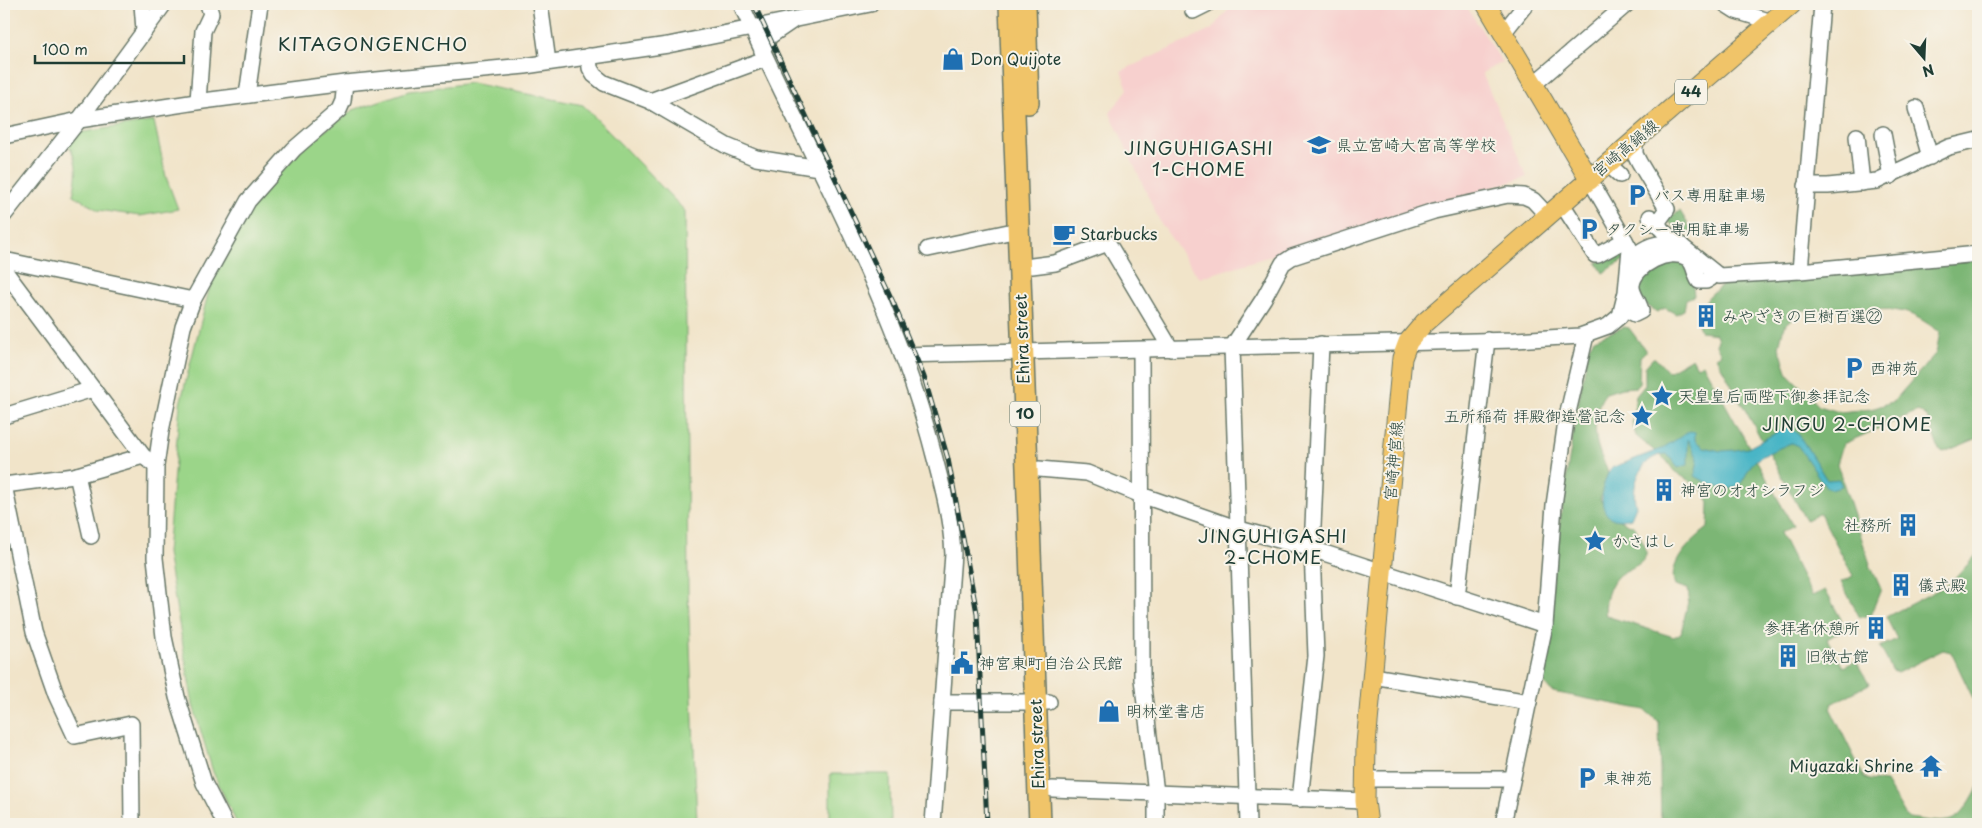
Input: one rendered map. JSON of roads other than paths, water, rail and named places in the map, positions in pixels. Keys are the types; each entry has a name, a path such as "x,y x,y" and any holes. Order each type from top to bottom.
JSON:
{"highway":[{"name":"Ehira street","path":"1010,4 1018,230 1039,469 1042,702 1040,824"},
{"name":"Ehira street","path":"1025,4 1032,266 1028,353 1042,702 1054,824"}],"main road":[{"name":"宮崎高鍋線","path":"1486,4 1590,180 1614,169 1635,141 1792,4"},
{"name":"宮崎神宮線","path":"1368,824 1365,802 1366,744 1384,574 1402,358 1408,342 1424,323 1590,180"}],"street":[{"path":"142,4 144,30"},
{"path":"4,215 79,120 164,4"},
{"path":"198,101 203,31 210,14 208,4"},
{"path":"247,95 260,4"},
{"path":"540,4 548,62"},
{"path":"741,4 866,267 902,355 918,396 951,526 953,554 933,824"},
{"path":"4,136 79,120 198,101 345,83 548,62 668,45 870,4"},
{"path":"1193,11 1207,4"},
{"path":"1503,33 1526,4"},
{"path":"1534,84 1627,4"},
{"path":"1725,4 1736,11 1772,22"},
{"path":"1800,271 1822,4"},
{"path":"764,55 770,36 797,18"},
{"path":"650,101 764,55"},
{"path":"589,56 590,68 594,75 604,83 650,101 727,146 756,158 819,168"},
{"path":"225,824 204,783 177,697 164,637 155,558 156,466 184,327 193,300 248,201 294,148 339,110 344,101 345,83"},
{"path":"1916,108 1930,157"},
{"path":"1883,134 1891,176"},
{"path":"1857,136 1862,183"},
{"path":"1806,186 1862,183 1891,176 1948,147 1978,140"},
{"path":"1635,141 1635,154 1667,209 1659,220 1655,222 1718,276 1800,271 1978,254"},
{"path":"902,355 1487,340 1586,334 1608,326 1621,312 1628,250 1590,180"},
{"path":"1248,824 1240,529 1232,347 1264,298 1283,263 1292,257 1434,211 1508,194 1524,196 1533,200 1548,216"},
{"path":"1562,204 1595,255 1628,250 1638,252 1653,244 1668,242 1681,246"},
{"path":"928,249 1018,230"},
{"path":"1032,266 1055,263 1108,243 1171,349"},
{"path":"1621,312 1635,314 1641,310 1632,289 1633,282 1642,269 1666,255 1677,253 1687,258 1692,262 1700,281 1706,281 1711,278 1712,271"},
{"path":"4,260 193,300"},
{"path":"4,270 143,456 156,466"},
{"path":"1503,824 1545,625 1554,505 1564,430 1586,334"},
{"path":"1457,597 1487,340"},
{"path":"1300,799 1316,656 1312,549 1321,344"},
{"path":"1141,350 1142,679 1156,793 1156,824"},
{"path":"4,416 93,389"},
{"path":"132,824 131,724 76,736 56,695 34,632 4,485 77,475 143,456"},
{"path":"1039,469 1087,473 1141,495 1240,529 1312,549 1545,625"},
{"path":"77,475 90,536"},
{"path":"1373,676 1529,702"},
{"path":"942,702 1042,702"},
{"path":"1366,779 1512,779"},
{"path":"1052,789 1365,802"}],"water":[{"path":"1785,428 1790,428 1799,435 1827,480 1839,479 1842,486 1831,489 1825,486 1798,446 1791,443 1756,460 1741,483 1736,487 1718,487 1695,476 1698,459 1688,439 1688,465 1678,468 1667,454 1650,460 1644,466 1636,481 1636,506 1631,518 1619,520 1611,518 1605,512 1602,496 1611,468 1661,449 1690,431 1695,432 1695,440 1704,447 1721,451 1748,448"}],"railway":[{"path":"754,4 893,302 924,377 948,459 977,613 987,824"}],"place":[{"name":"Don Quijote","path":"953,59"},
{"name":"県立宮崎大宮高等学校","path":"1319,145"},
{"name":"バス専用駐車場","path":"1637,195"},
{"name":"タクシー専用駐車場","path":"1589,229"},
{"name":"Starbucks","path":"1064,234"},
{"name":"みやざきの巨樹百選㉒","path":"1706,316"},
{"name":"西神苑","path":"1854,368"},
{"name":"天皇皇后両陛下御参拝記念","path":"1662,396"},
{"name":"五所稲荷 拝殿御造營記念","path":"1642,416"},
{"name":"神宮のオオシラフジ","path":"1664,490"},
{"name":"社務所","path":"1908,525"},
{"name":"かさはし","path":"1595,541"},
{"name":"儀式殿","path":"1901,585"},
{"name":"参拝者休憩所","path":"1876,628"},
{"name":"旧徴古館","path":"1788,656"},
{"name":"神宮東町自治公民館","path":"962,663"},
{"name":"明林堂書店","path":"1109,711"},
{"name":"Miyazaki Shrine","path":"1931,766"},
{"name":"東神苑","path":"1587,778"}],"district":[{"name":"KITAGONGENCHO","path":"373,44"},
{"name":"JINGUHIGASHI 1-CHOME","path":"1199,159"},
{"name":"JINGU 2-CHOME","path":"1847,425"},
{"name":"JINGUHIGASHI 2-CHOME","path":"1273,547"}]}
